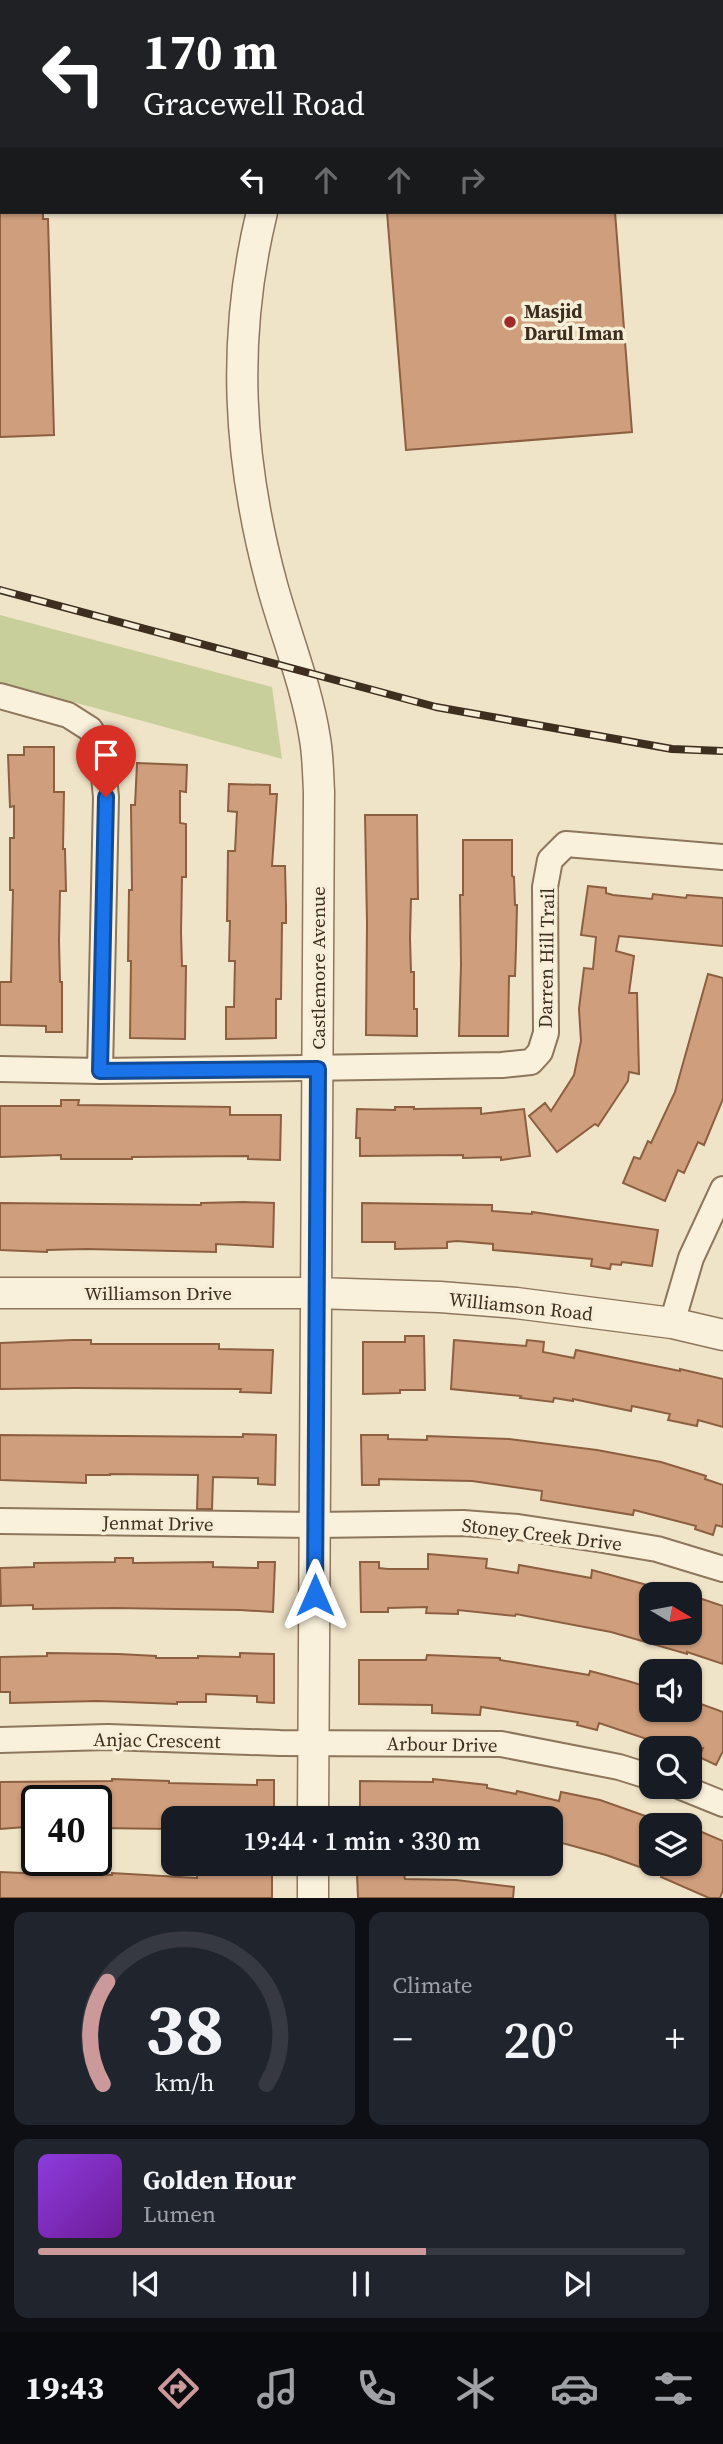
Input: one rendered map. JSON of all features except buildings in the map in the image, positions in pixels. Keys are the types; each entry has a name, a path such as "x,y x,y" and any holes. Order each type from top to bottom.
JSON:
{"street":[{"name":"Castlemore Avenue","path":"262,214 246,294 241,366 245,455 261,542 315,738 319,824 313,1806"},
{"path":"0,696 68,715 90,729 101,746 106,797 100,1071"},
{"name":"Darren Hill Trail","path":"318,1069 531,1062 540,1052 546,1033 545,887 550,860 566,844 723,857"},
{"path":"0,1069 318,1069"},
{"path":"672,1323 691,1258 723,1189"},
{"name":"Williamson Drive","path":"0,1293 316,1293"},
{"name":"Williamson Road","path":"316,1293 440,1297 516,1303 672,1323 723,1335"},
{"name":"Jenmat Drive","path":"0,1521 315,1525"},
{"name":"Stoney Creek Drive","path":"315,1525 463,1523 518,1527 657,1549 723,1569"},
{"name":"Anjac Crescent","path":"0,1740 108,1738 314,1743"},
{"name":"Arbour Drive","path":"314,1743 501,1744 639,1773"},
{"path":"702,1796 723,1804"},
{"path":"313,1876 313,1898"}],"green space":[{"path":"0,615 272,687 282,759 0,682"}],"railway":[{"path":"0,590 436,707 672,749 723,751"}],"place":[{"name":"Masjid Darul Iman","path":"510,322"}],"route":[{"path":"106,797 100,1071 318,1069 315,1595"}]}
